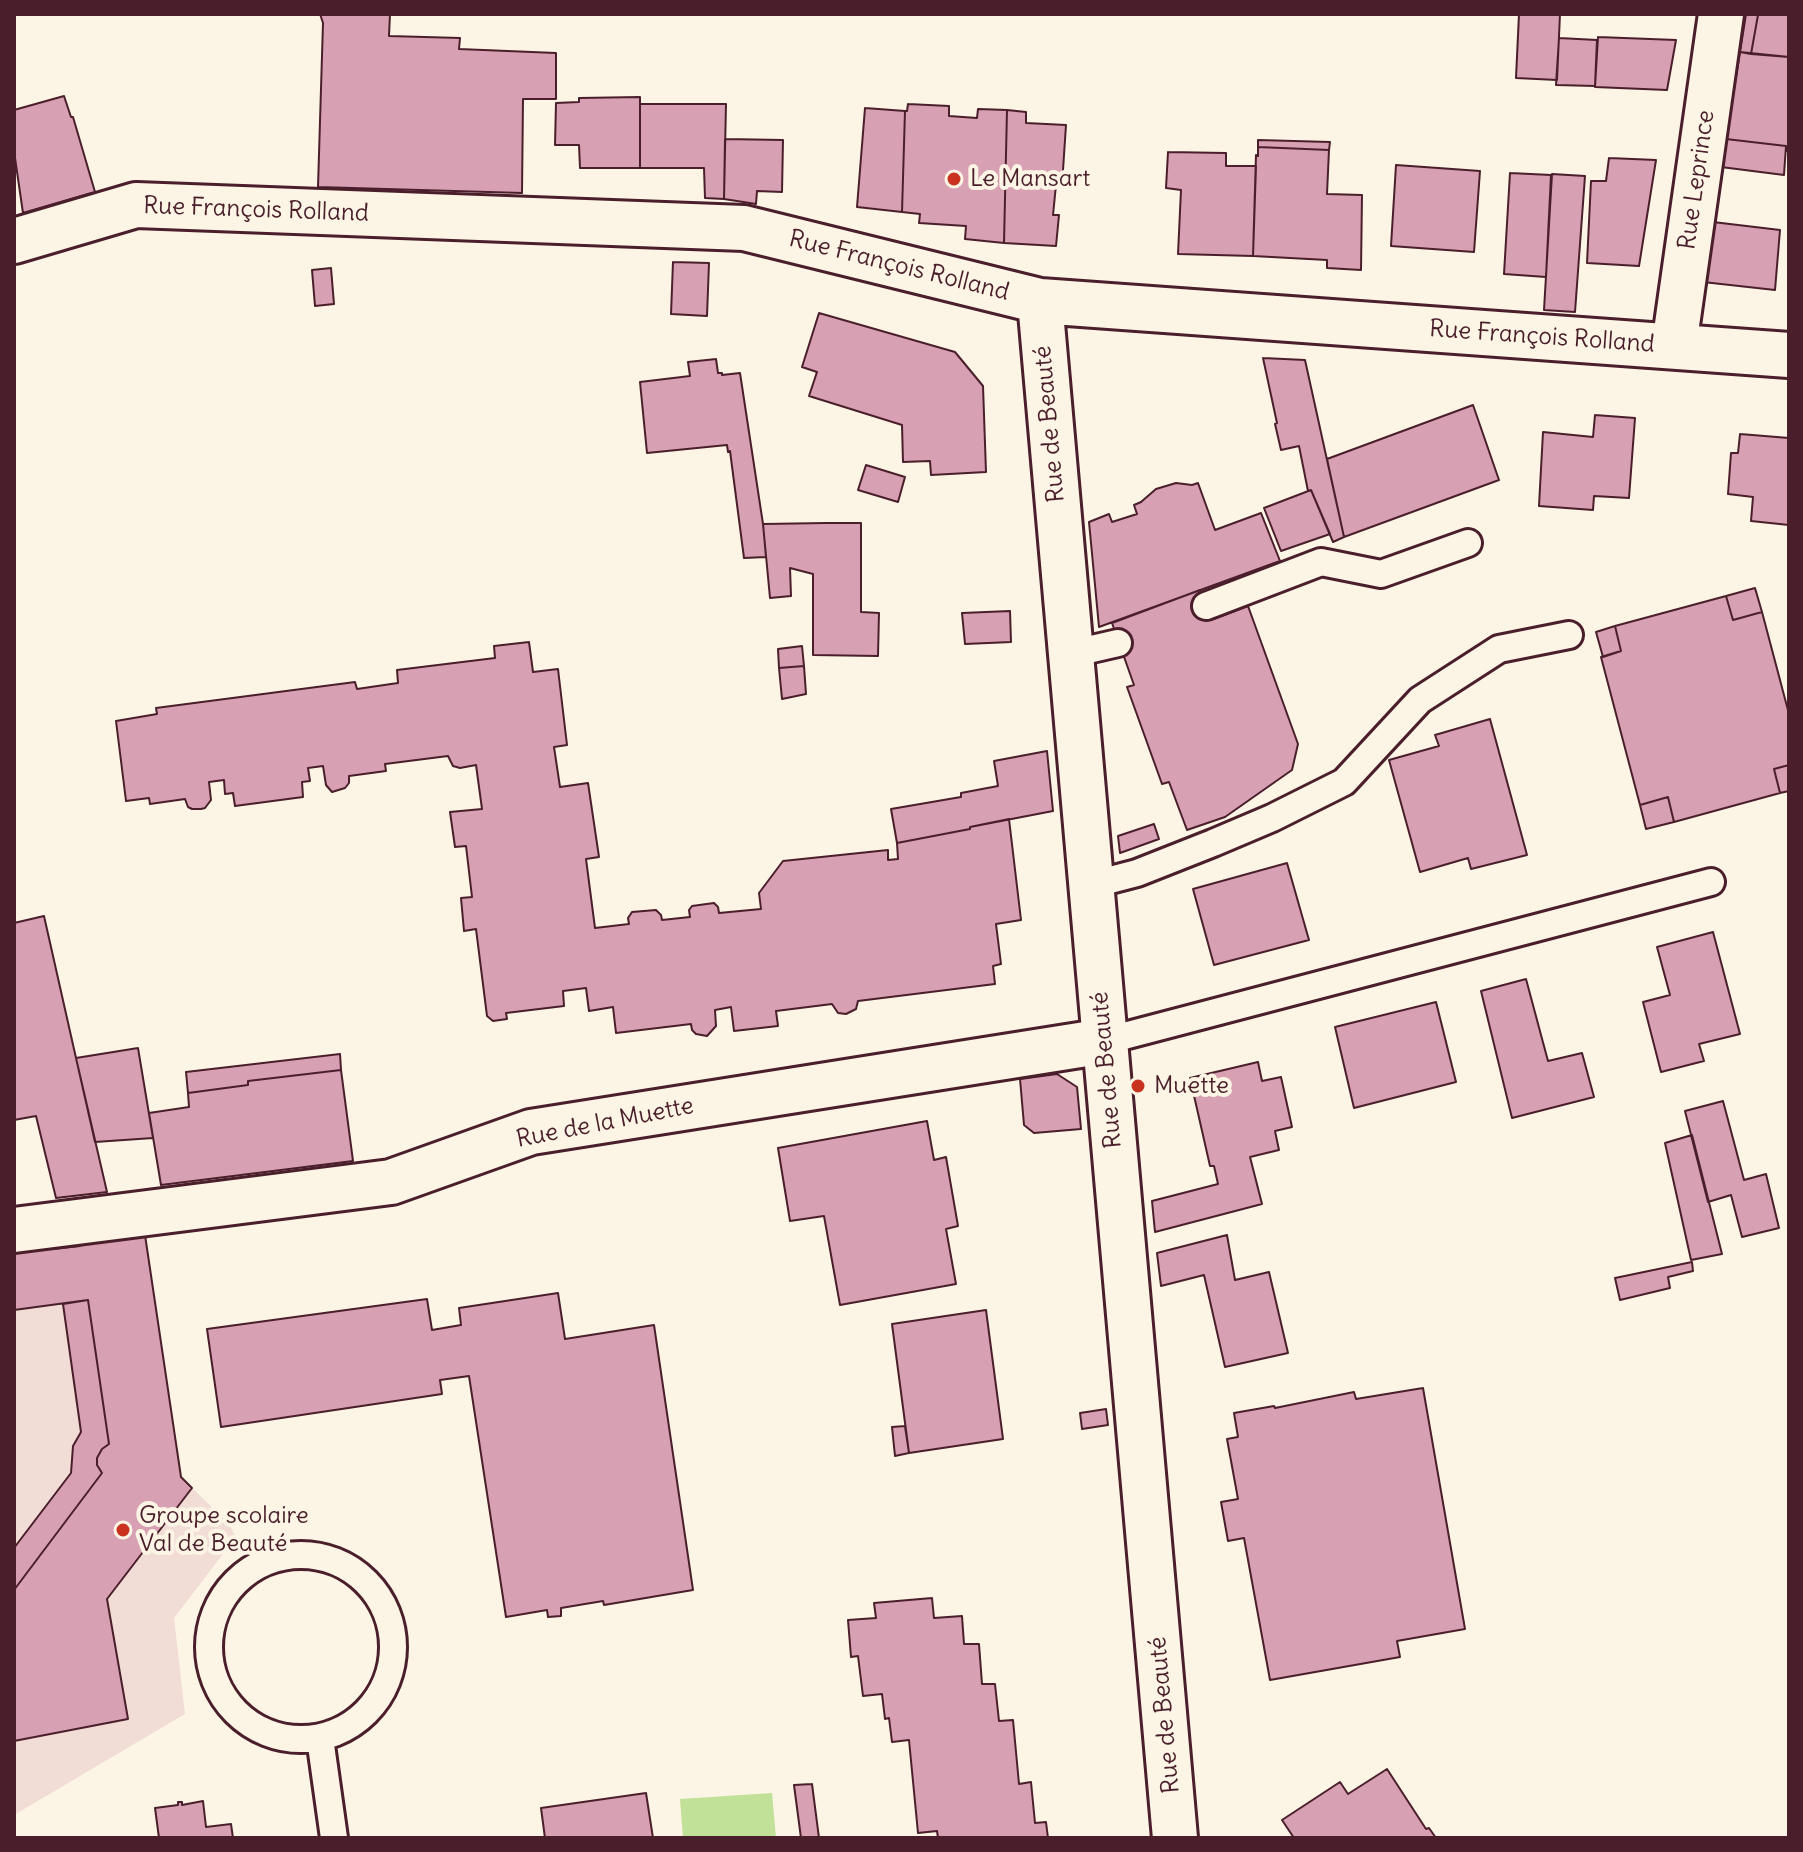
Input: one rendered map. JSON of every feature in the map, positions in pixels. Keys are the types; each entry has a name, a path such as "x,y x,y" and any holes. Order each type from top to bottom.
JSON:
{"street":[{"name":"Rue Leprince","path":"1674,346 1721,14"},
{"name":"Rue François Rolland","path":"14,241 136,205 744,228 1040,301 1789,355"},
{"name":"Rue de Beauté","path":"1040,301 1175,1838"},
{"name":"Rue de la Muette","path":"14,1230 391,1182 531,1132 1105,1041"}],"lane":[{"path":"1206,606 1321,562 1381,574 1468,543"},
{"path":"1091,885 1137,873 1225,838 1344,782 1420,700 1499,649 1569,635"},
{"path":"1070,654 1118,643"},
{"path":"1105,1041 1711,882"},
{"path":"287,1555 319,1556 348,1567 373,1588 389,1615 394,1646 389,1678 374,1706 350,1727 320,1738 291,1740 262,1732 237,1715 219,1692 210,1663 209,1634 218,1606 226,1593 235,1581 259,1564 287,1555"},
{"path":"320,1738 334,1838"}],"shaded area":[{"name":"Groupe scolaire Val de Beauté","path":"145,1235 181,1477 229,1524 236,1537 174,1618 185,1714 14,1815 14,1251 79,1246 80,1243"}],"green space":[{"path":"772,1793 776,1838 683,1838 680,1799"}],"building":[{"path":"320,14 390,14 389,36 460,38 459,49 556,53 556,99 523,99 522,193 318,187 323,23"},
{"path":"1519,14 1560,14 1557,80 1516,78"},
{"path":"1746,14 1758,15 1751,54 1740,52"},
{"path":"1749,14 1789,14 1789,57 1751,54 1758,15"},
{"path":"1598,37 1676,40 1667,90 1595,87"},
{"path":"1559,38 1597,40 1595,86 1556,85"},
{"path":"1740,52 1789,57 1789,151 1786,151 1786,146 1726,139"},
{"path":"64,96 95,192 23,213 14,151 14,110"},
{"path":"640,97 640,168 580,168 579,145 555,145 556,103 579,102 579,98"},
{"path":"640,104 726,104 724,199 705,198 704,168 640,168"},
{"name":"Le Mansart","path":"908,104 949,106 949,116 977,118 978,109 1007,110 1004,243 965,239 966,226 919,223 920,214 902,212 905,111"},
{"path":"865,108 905,111 902,212 857,207"},
{"path":"1007,110 1026,112 1026,123 1066,125 1062,185 1056,185 1053,215 1059,215 1056,246 1004,243"},
{"path":"725,139 783,140 782,192 757,191 756,204 724,199"},
{"path":"1726,139 1786,146 1784,175 1721,167"},
{"path":"1258,140 1330,142 1329,150 1258,147"},
{"path":"1258,147 1329,150 1327,194 1362,195 1361,270 1327,268 1327,260 1253,256"},
{"path":"1168,152 1226,153 1226,166 1256,166 1253,256 1178,254 1181,190 1166,188"},
{"path":"1609,158 1656,160 1639,266 1587,263 1591,181 1606,181"},
{"path":"1396,165 1480,171 1474,252 1391,246"},
{"path":"1510,173 1551,175 1546,277 1504,274"},
{"path":"1552,174 1585,176 1575,312 1544,310"},
{"path":"1713,222 1780,230 1775,290 1703,282"},
{"path":"673,262 709,263 707,316 671,314"},
{"path":"331,268 334,304 315,306 312,270"},
{"path":"819,313 955,352 983,386 986,472 931,475 930,461 903,462 902,425 809,396 817,372 802,367"},
{"path":"1263,358 1305,360 1344,537 1333,542 1311,490 1308,491 1299,446 1281,450"},
{"path":"716,359 718,373 740,373 766,557 744,558 727,445 647,453 640,382 690,376 688,362"},
{"path":"1473,405 1499,480 1344,537 1327,459"},
{"path":"1595,415 1635,418 1629,498 1594,496 1593,510 1539,506 1543,432 1593,437"},
{"path":"1740,434 1789,438 1789,525 1751,521 1753,497 1728,494 1731,453 1738,453"},
{"path":"866,465 905,477 898,502 858,490"},
{"path":"1176,483 1198,483 1215,530 1261,513 1280,561 1099,627 1089,522 1109,514 1112,522 1137,514 1134,505 1156,489"},
{"path":"1311,490 1330,534 1281,551 1264,508"},
{"path":"861,523 861,612 879,613 878,656 813,655 813,574 790,568 791,596 770,598 763,524"},
{"path":"1755,588 1762,612 1733,620 1726,596"},
{"path":"1200,590 1211,620 1248,606 1298,744 1292,770 1225,817 1187,830 1169,782 1162,784 1127,687 1134,685 1112,623"},
{"path":"1726,596 1733,620 1762,612 1789,714 1789,765 1774,769 1780,793 1674,822 1668,797 1640,805 1601,657 1621,651 1615,626"},
{"path":"1010,611 1011,642 965,644 962,613"},
{"path":"1615,626 1621,651 1603,657 1596,632"},
{"path":"529,642 533,672 558,669 567,745 554,747 560,787 588,783 599,857 586,859 595,928 629,924 628,918 632,912 656,910 662,920 690,917 692,906 714,903 719,913 761,909 759,893 783,861 888,850 888,860 898,859 897,843 1009,819 1021,920 996,924 1001,964 993,966 995,984 858,1001 856,1009 846,1014 838,1013 832,1004 776,1011 778,1026 734,1031 731,1007 715,1010 716,1026 707,1036 696,1034 691,1024 616,1033 613,1007 589,1011 586,988 563,991 564,1006 506,1013 507,1019 493,1021 487,1016 476,929 464,931 461,898 472,897 466,846 455,847 450,812 482,809 476,765 453,766 448,756 385,764 386,771 349,776 345,788 332,792 326,785 323,766 308,768 310,781 302,782 303,797 235,806 233,793 225,794 224,780 209,782 211,800 201,809 188,807 185,799 150,804 149,798 126,801 116,721 157,714 156,708 355,682 357,689 398,683 397,670 495,658 494,646"},
{"path":"802,646 804,666 779,668 778,649"},
{"path":"804,666 806,694 782,699 779,668"},
{"path":"1490,719 1527,855 1471,869 1468,858 1420,872 1389,760 1439,746 1435,735"},
{"path":"1047,751 1053,811 897,843 891,809 961,797 961,793 998,786 994,761"},
{"path":"1789,765 1789,791 1780,793 1774,769"},
{"path":"1668,797 1674,822 1646,829 1640,805"},
{"path":"1154,824 1159,839 1120,853 1118,836"},
{"path":"1287,863 1309,940 1214,965 1193,889"},
{"path":"44,916 107,1192 56,1198 36,1116 14,1120 14,923"},
{"path":"1713,932 1740,1034 1699,1044 1704,1061 1661,1072 1643,1002 1670,995 1657,947"},
{"path":"1526,979 1548,1061 1582,1053 1594,1097 1512,1118 1481,991"},
{"path":"1436,1002 1456,1082 1354,1108 1335,1027"},
{"path":"138,1048 153,1138 95,1142 76,1058"},
{"path":"340,1054 341,1070 248,1081 248,1085 188,1093 186,1072"},
{"path":"1258,1062 1262,1081 1281,1077 1292,1127 1275,1131 1279,1150 1250,1157 1262,1204 1155,1232 1152,1201 1218,1184 1214,1166 1210,1166 1190,1078"},
{"path":"341,1070 353,1161 161,1185 149,1113 189,1107 188,1093 248,1085 248,1081"},
{"path":"1057,1074 1077,1087 1081,1129 1034,1133 1024,1125 1020,1079"},
{"path":"1723,1101 1744,1180 1766,1174 1779,1228 1742,1237 1731,1195 1708,1202 1685,1111"},
{"path":"927,1121 934,1160 946,1157 958,1226 946,1229 956,1284 840,1305 824,1216 790,1221 778,1148"},
{"path":"1692,1135 1722,1254 1691,1260 1665,1143"},
{"path":"145,1235 181,1477 192,1488 107,1599 128,1719 14,1741 14,1590 102,1473 97,1458 109,1444 88,1300 14,1310 14,1251 80,1246 80,1243"},
{"path":"1227,1235 1235,1280 1269,1272 1288,1353 1225,1367 1204,1275 1161,1286 1157,1253"},
{"path":"1692,1262 1693,1271 1668,1277 1670,1288 1620,1300 1615,1278"},
{"path":"558,1293 565,1339 654,1325 693,1590 604,1605 603,1601 561,1608 561,1616 548,1617 547,1610 506,1617 469,1376 440,1380 442,1394 221,1427 207,1329 427,1299 432,1330 461,1325 459,1308"},
{"path":"88,1300 109,1444 97,1458 102,1473 14,1590 14,1548 71,1473 73,1446 81,1432 63,1304"},
{"path":"986,1310 1003,1439 909,1453 892,1324"},
{"path":"1423,1388 1465,1629 1397,1641 1400,1657 1270,1680 1244,1538 1228,1541 1221,1502 1238,1499 1227,1439 1238,1437 1234,1413 1354,1392 1356,1399"},
{"path":"1106,1409 1108,1425 1082,1429 1080,1413"},
{"path":"905,1426 909,1453 895,1456 892,1427"},
{"path":"932,1598 934,1618 962,1616 964,1644 979,1644 982,1684 995,1684 999,1721 1013,1720 1019,1784 1031,1782 1035,1823 1046,1822 1048,1838 938,1838 937,1831 918,1833 909,1740 892,1742 882,1694 863,1696 858,1656 851,1657 848,1620 876,1618 874,1603"},
{"path":"1387,1769 1426,1829 1429,1828 1436,1838 1294,1838 1282,1820 1340,1782 1348,1794"},
{"path":"812,1784 819,1838 801,1838 794,1785"},
{"path":"646,1793 653,1838 545,1838 541,1808"},
{"path":"203,1801 206,1827 231,1824 233,1838 159,1838 155,1808 178,1805 178,1802 182,1805"}],"place":[{"name":"Le Mansart","path":"954,179"},
{"name":"Muette","path":"1138,1086"},
{"name":"Groupe scolaire Val de Beauté","path":"123,1530"}]}
